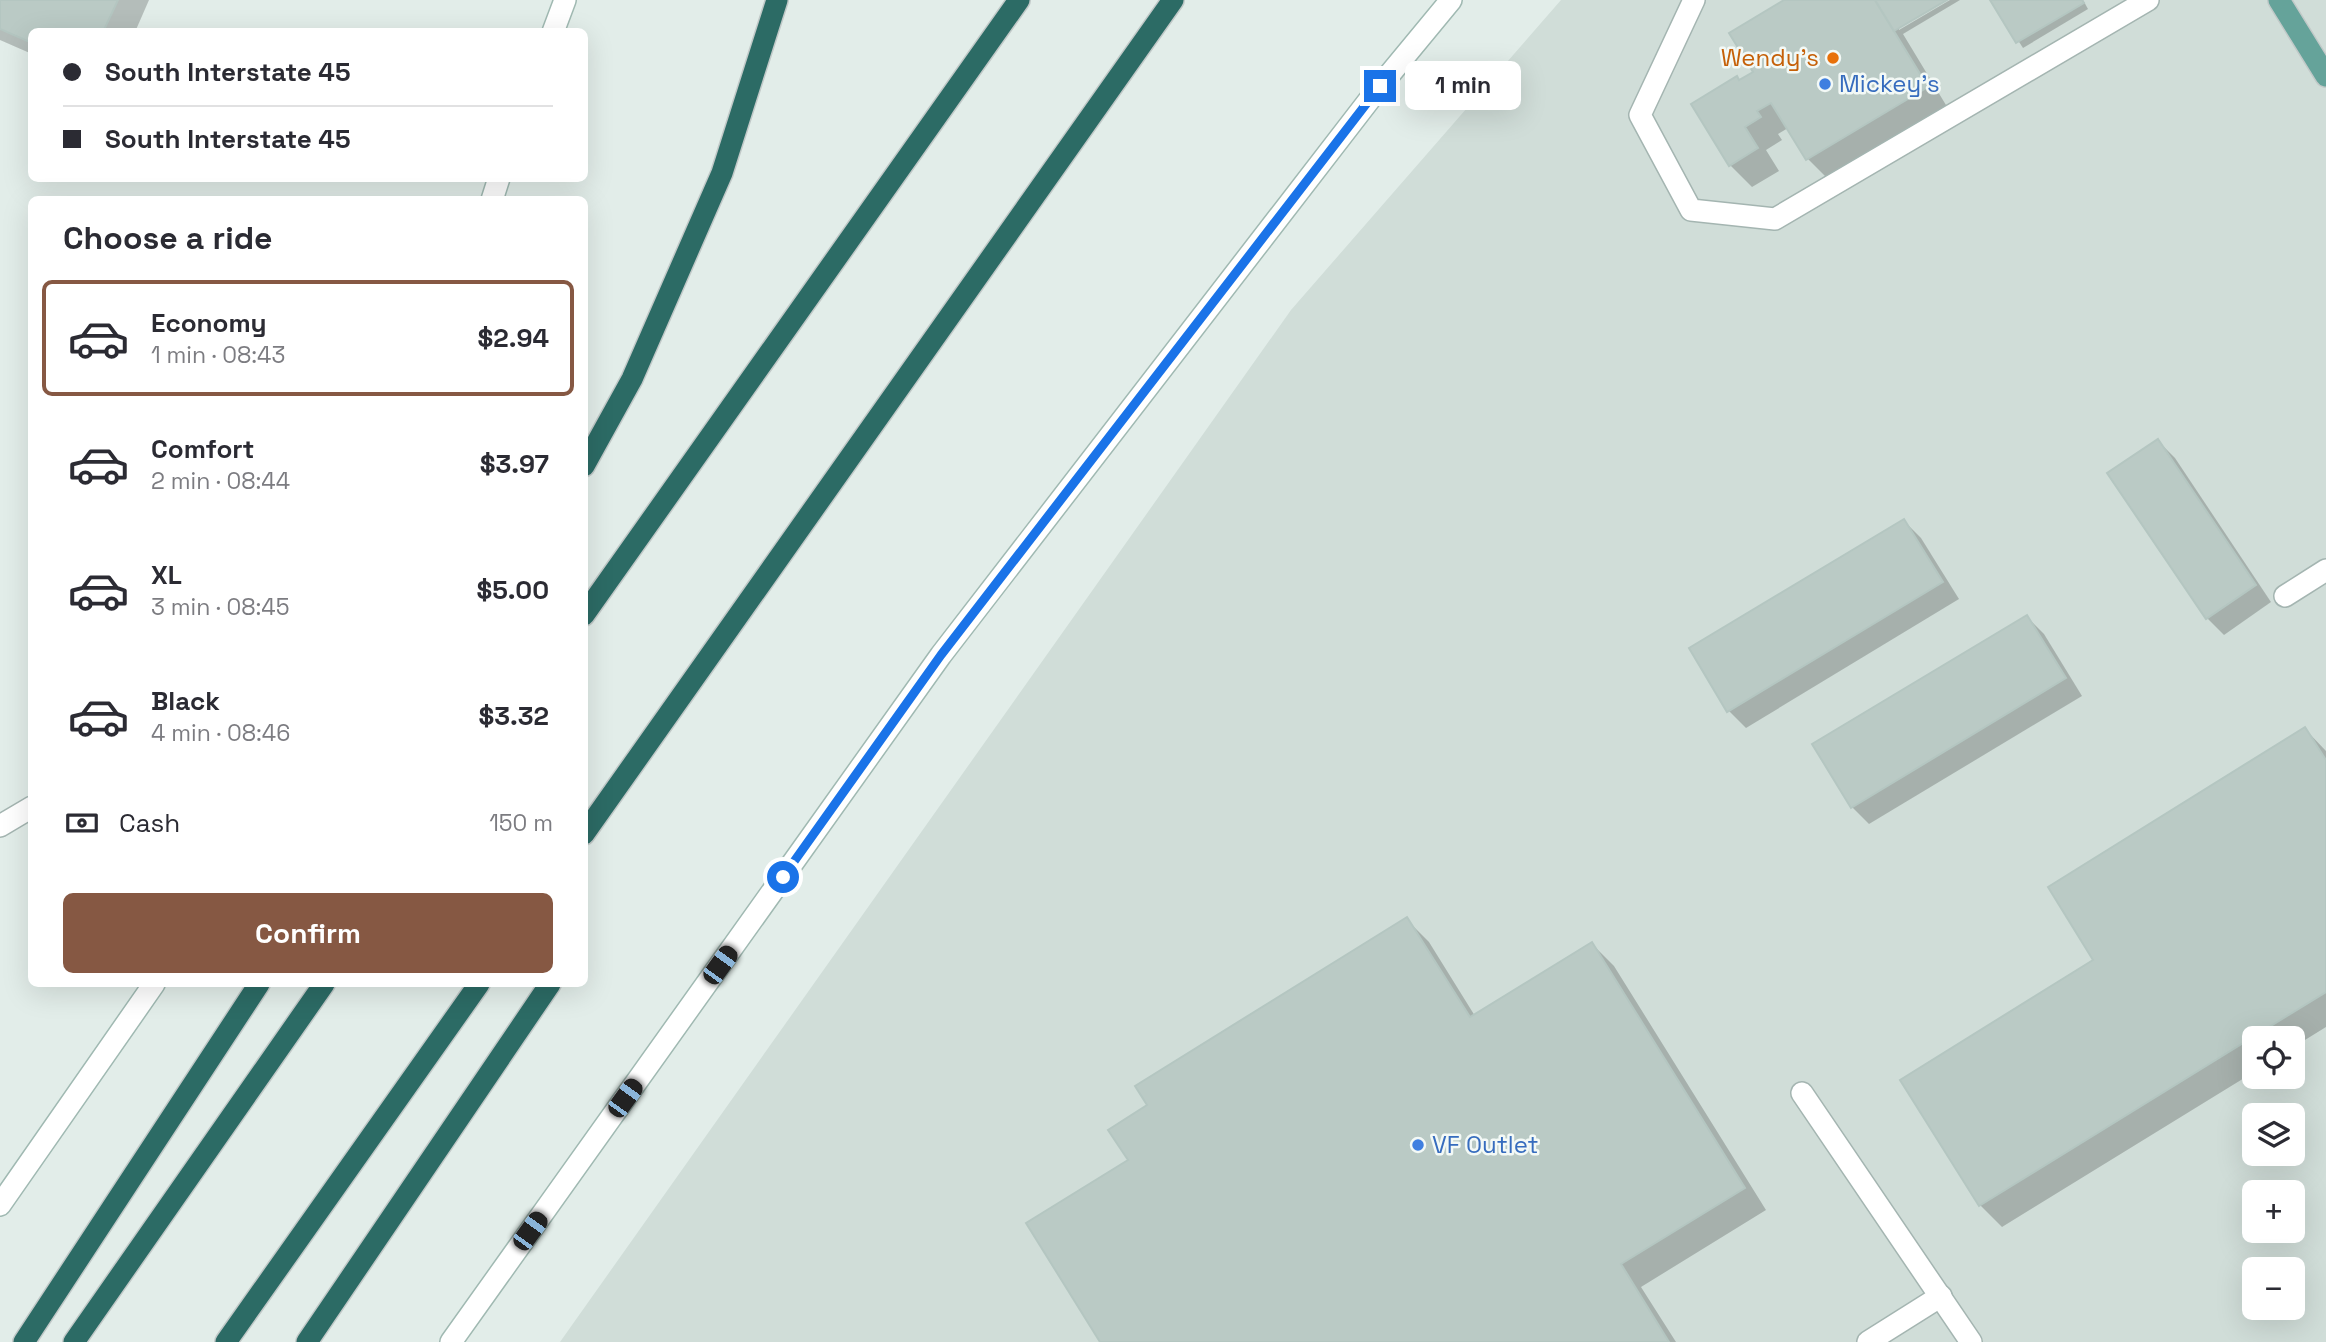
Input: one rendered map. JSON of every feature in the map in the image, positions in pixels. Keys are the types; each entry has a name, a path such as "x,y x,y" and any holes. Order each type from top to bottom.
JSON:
{"highway":[{"path":"588,459 632,379 722,173 777,0"},
{"path":"588,609 1019,0"},
{"path":"588,828 1173,0"},
{"path":"24,1342 257,987"},
{"path":"74,1342 322,987"},
{"path":"226,1342 477,987"},
{"path":"307,1342 548,987"}],"main road":[{"path":"554,28 565,0"},
{"path":"451,1342 941,655 1380,86 1451,0"},
{"path":"1694,0 1640,115 1691,210 1775,219 2148,0"},
{"path":"2278,0 2326,76"},
{"path":"2285,596 2326,570"},
{"path":"0,825 28,809"},
{"path":"0,1205 152,987"},
{"path":"1802,1093 1971,1342"},
{"path":"1868,1342 1941,1296"}],"shaded area":[{"path":"1561,0 2326,0 2326,1342 560,1342 1291,310"}],"building":[{"path":"0,0 118,0 105,28 28,28 28,41 0,29"},
{"name":"Mickey's","path":"1784,0 1875,0 1928,87 1806,160 1771,103 1757,111 1761,117 1745,127 1758,148 1729,166 1691,104 1737,76 1739,80 1753,72 1729,33"},
{"path":"1875,0 1947,0 1894,31"},
{"path":"1990,0 2082,0 2084,3 2016,43"},
{"path":"2158,439 2256,585 2206,619 2107,473"},
{"path":"1904,519 1943,582 1727,712 1689,648"},
{"path":"2027,615 2066,678 1851,808 1812,744"},
{"path":"2305,727 2326,760 2326,992 2271,1026 2242,1026 2242,1044 1979,1206 1900,1080 2093,960 2048,887"},
{"name":"VF Outlet","path":"1407,917 1470,1017 1592,942 1745,1188 1621,1264 1669,1342 1100,1342 1026,1223 1128,1160 1108,1130 1147,1105 1135,1086"}],"place":[{"name":"Wendy's","path":"1833,58"},
{"name":"Mickey's","path":"1825,84"},
{"name":"VF Outlet","path":"1418,1145"}],"route":[{"path":"783,877 941,655 1380,86"}]}
